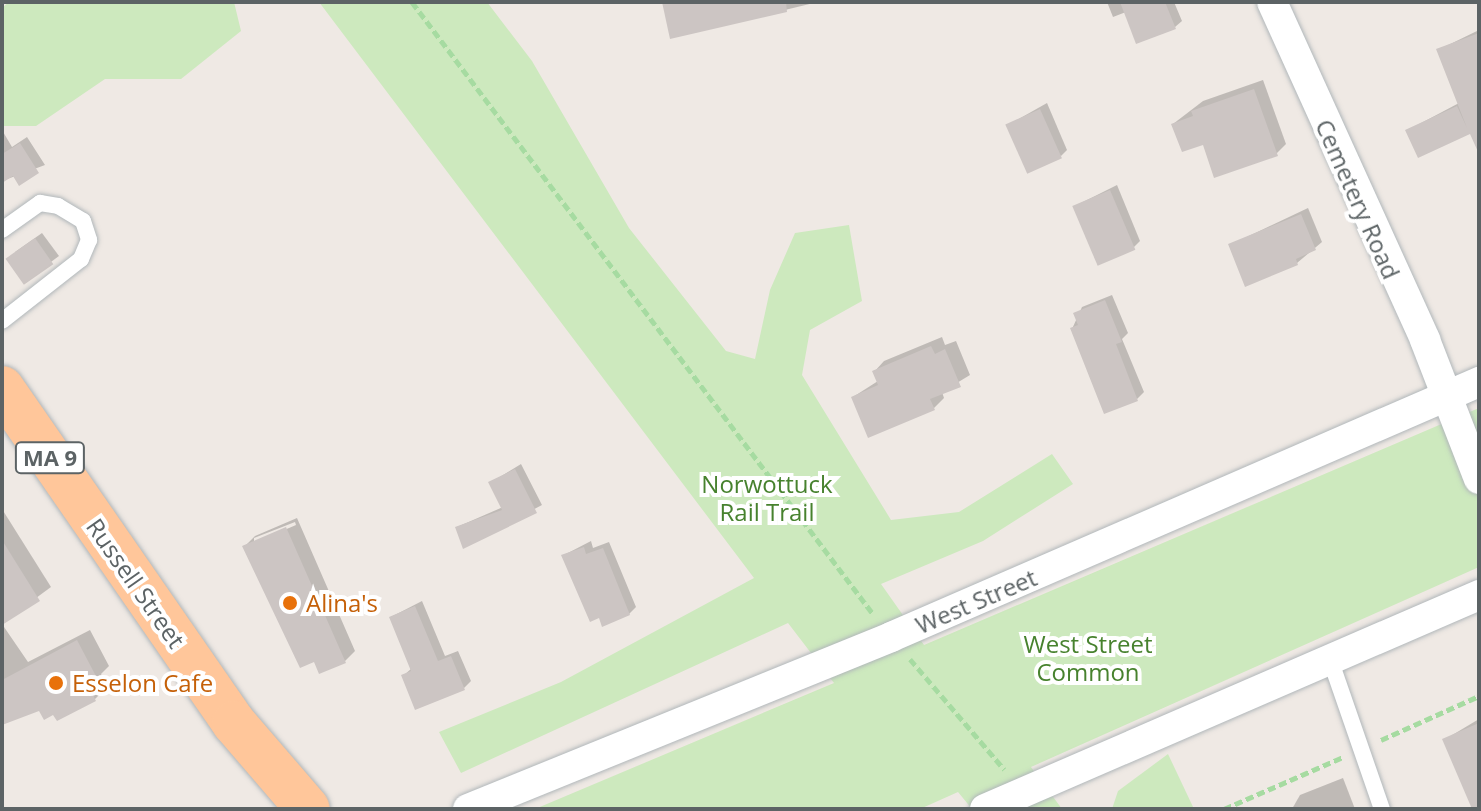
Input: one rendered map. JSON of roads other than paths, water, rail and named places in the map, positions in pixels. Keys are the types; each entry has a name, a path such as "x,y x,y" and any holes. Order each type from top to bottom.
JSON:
{"highway":[{"name":"Russell Street","path":"2,388 234,723 308,809"}],"street":[{"name":"Cemetery Road","path":"1272,2 1448,395 1479,479"},
{"name":"West Street","path":"468,809 891,637 1479,382"},
{"path":"1001,804 1479,595"}],"lane":[{"path":"2,230 40,203 49,204 83,221 89,240 81,259 2,321"},
{"path":"1330,659 1382,809"}],"place":[{"name":"Alina's","path":"290,603"},
{"name":"Esselon Cafe","path":"56,683"}],"park label":[{"name":"Norwottuck Rail Trail","path":"767,498"},
{"name":"West Street Common","path":"1088,658"}]}
